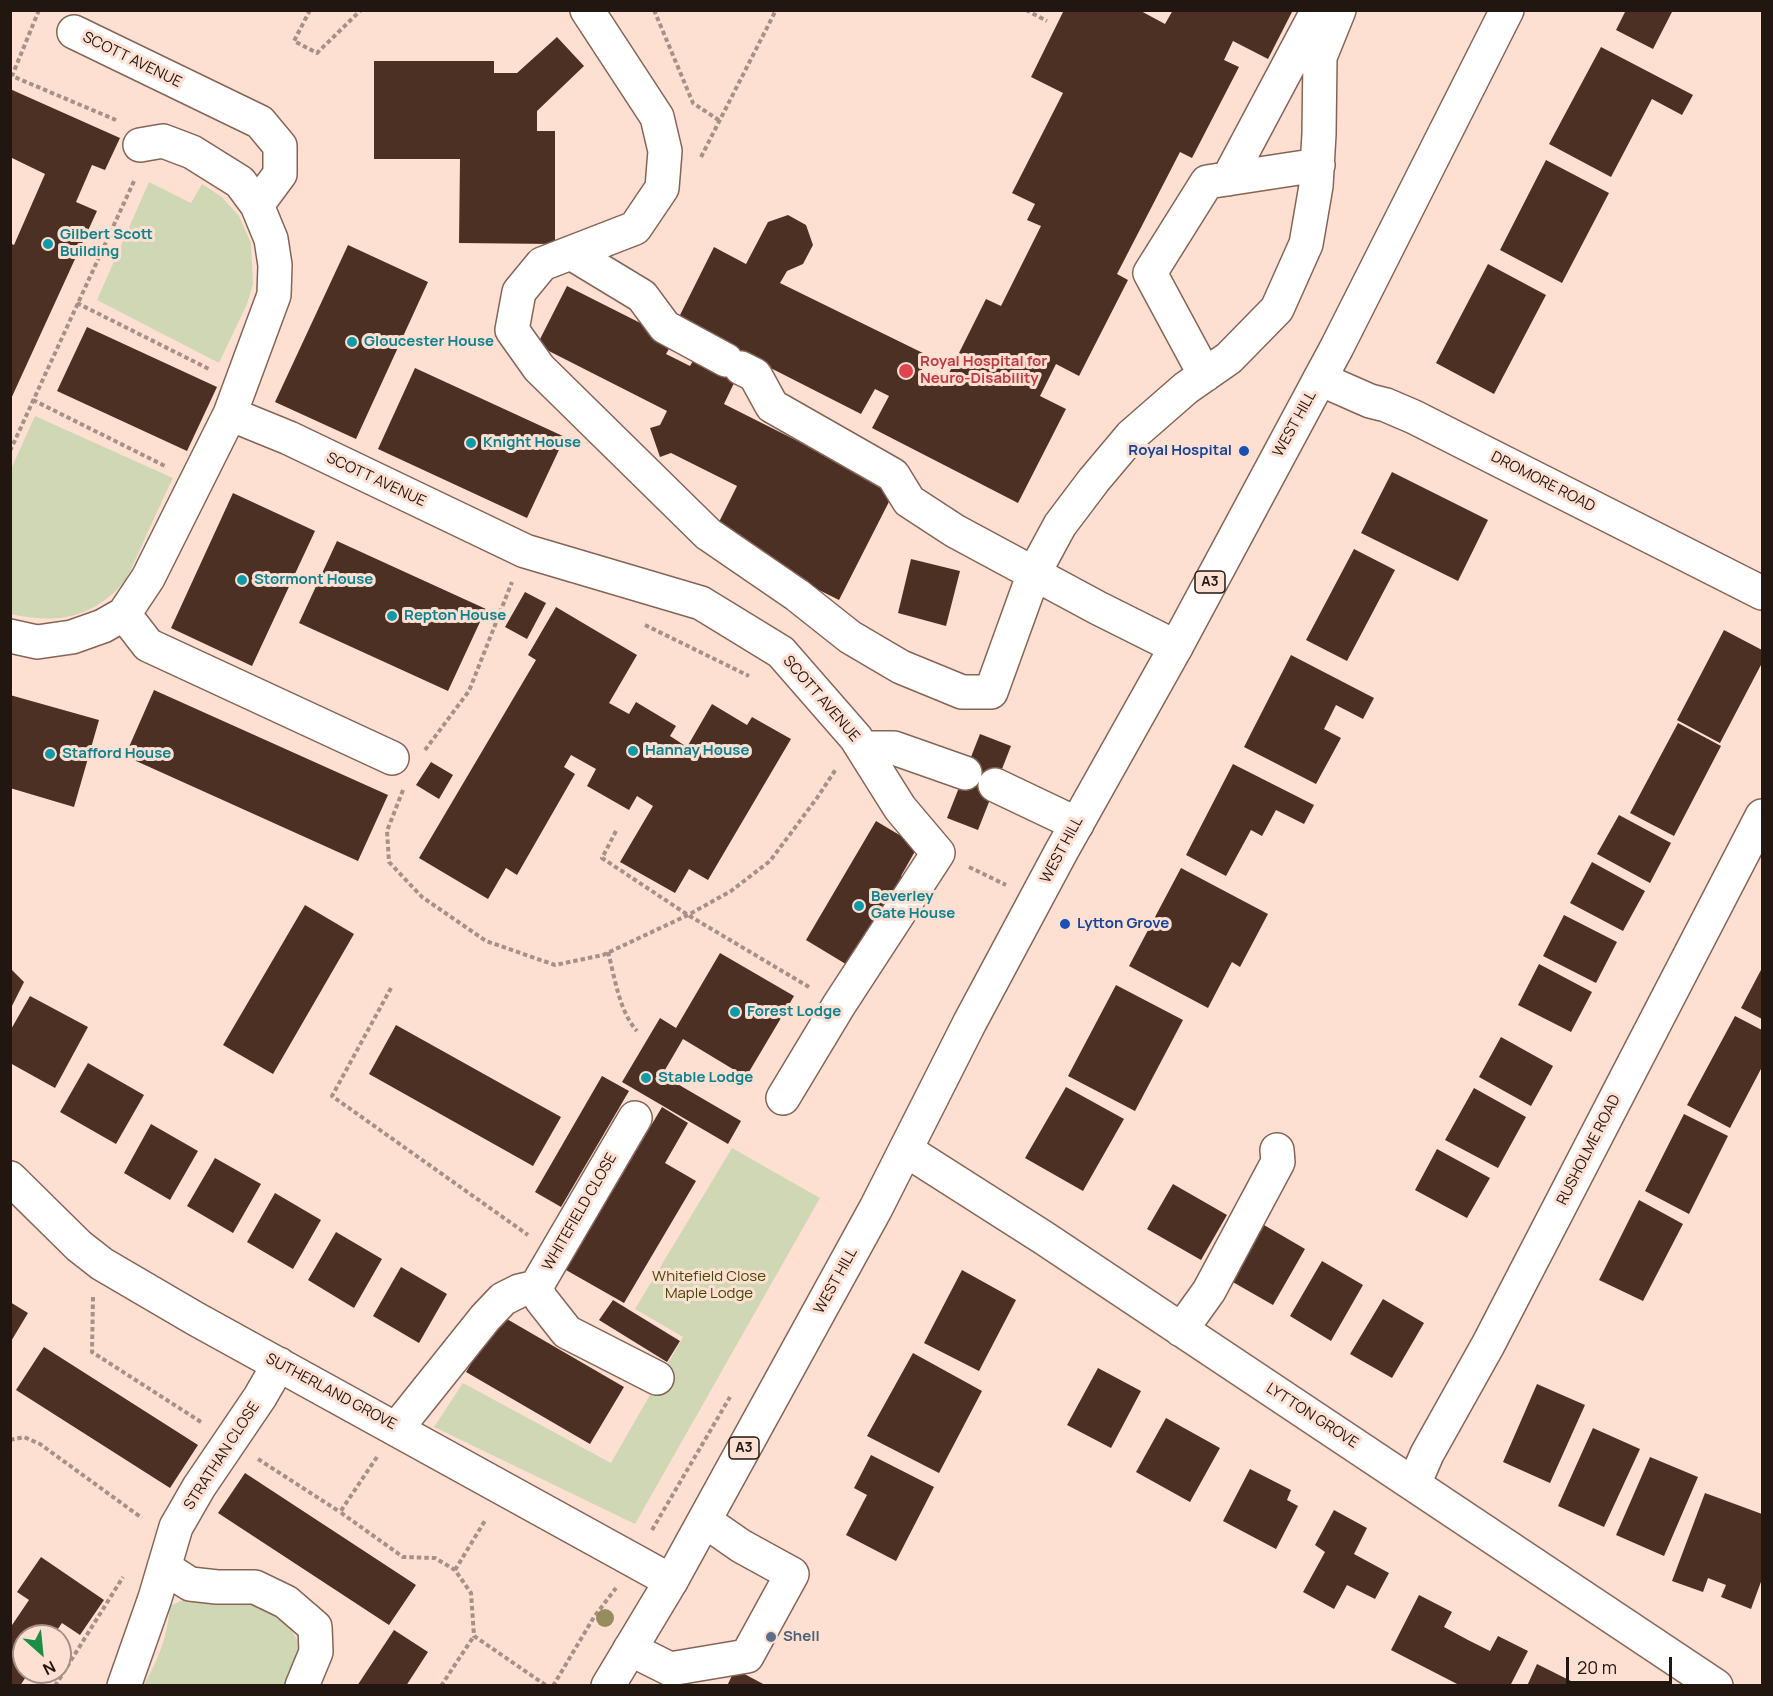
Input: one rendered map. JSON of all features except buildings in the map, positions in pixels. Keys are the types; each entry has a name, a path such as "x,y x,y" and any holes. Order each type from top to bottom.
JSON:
{"main road":[{"path":"587,10 657,117 665,151 662,188 635,228 542,264 519,292 512,330 539,368 708,534 797,595 850,637 901,667 962,692 991,692 1034,573 1060,525 1094,480 1131,436 1229,358 1277,309 1306,244 1318,165 1320,57 1339,10"},
{"path":"1228,179 1318,10"},
{"name":"WEST HILL","path":"608,1686 705,1521 906,1150 970,1022 1320,379 1508,10"},
{"name":"SCOTT AVENUE","path":"74,32 260,122 280,146 280,174 257,205"},
{"path":"10,636 37,642 72,637 103,626 124,614 148,578 196,482 235,399 274,295 276,265 271,239 257,205 240,182 192,152 150,143"},
{"path":"1205,375 1150,273 1208,182 1318,165"},
{"path":"571,253 642,296 665,327 756,375 772,406 893,475 909,501 955,531 1098,608 1176,646"},
{"name":"DROMORE ROAD","path":"1320,379 1414,417 1762,593"},
{"name":"SCOTT AVENUE","path":"235,399 289,438 525,551 701,603 781,652 860,743 900,808 939,853"},
{"path":"124,614 148,645 406,757"},
{"path":"860,743 894,748 965,773"},
{"path":"995,785 1077,824"},
{"name":"RUSHOLME ROAD","path":"1414,1484 1427,1454 1488,1345 1762,816"},
{"path":"783,1098 839,1005 939,853"},
{"name":"WHITEFIELD CLOSE","path":"397,1428 485,1318 503,1299 519,1290 536,1287 635,1118"},
{"name":"LYTTON GROVE","path":"906,1150 1044,1238 1716,1686"},
{"path":"1180,1330 1209,1291 1278,1162 1277,1150"},
{"name":"SUTHERLAND GROVE","path":"10,1178 79,1246 102,1264 671,1581"},
{"path":"536,1287 541,1299 567,1332 657,1378"},
{"name":"STRATHAN CLOSE","path":"124,1686 176,1527 199,1487 260,1397 279,1364"},
{"path":"630,1649 670,1669 747,1656 792,1574 741,1546 705,1521"},
{"path":"164,1568 190,1584 255,1587 286,1602 315,1627 316,1652 302,1686"}],"path":[{"path":"10,451 139,172 150,143 12,76 39,10"},
{"path":"310,10 294,41 317,53 361,10"},
{"path":"654,10 693,103 720,121"},
{"path":"701,158 776,10"},
{"path":"1026,10 1047,21"},
{"path":"78,303 235,399"},
{"path":"33,400 196,482"},
{"path":"406,757 469,691 525,551"},
{"path":"636,621 749,676"},
{"path":"404,788 387,831 389,862 422,897 486,941 555,965 608,952 688,915 730,891 770,861 860,743"},
{"path":"616,831 602,858 688,915 839,1005"},
{"path":"939,853 1013,888"},
{"path":"608,952 624,1007 630,1023 637,1031"},
{"path":"391,988 332,1096 555,1254"},
{"path":"102,1264 93,1286 92,1352 340,1512 403,1557 435,1558 455,1570 471,1593 474,1636 441,1686"},
{"path":"340,1512 397,1428"},
{"path":"10,1440 24,1437 40,1444 154,1526 176,1527"},
{"path":"455,1570 505,1489"},
{"path":"553,1686 594,1617 618,1585"},
{"path":"474,1636 547,1686"}],"green space":[{"path":"149,182 191,203 202,184 222,197 239,216 251,243 253,284 247,304 219,363 97,300"},
{"path":"35,416 173,478 130,573 123,583 99,604 72,616 43,618 11,614 11,469"},
{"name":"Whitefield Close Maple Lodge","path":"732,1148 820,1198 635,1524 434,1427 463,1383 611,1463 683,1337 635,1309"},
{"path":"183,1600 209,1600 225,1605 240,1602 265,1608 286,1621 301,1646 291,1685 143,1686 161,1648 170,1606"}],"place":[{"name":"Gilbert Scott Building","path":"48,244"},
{"name":"Gloucester House","path":"352,342"},
{"name":"Royal Hospital for Neuro-Disability","path":"906,371"},
{"name":"Knight House","path":"471,443"},
{"name":"Royal Hospital","path":"1244,451"},
{"name":"Stormont House","path":"242,580"},
{"name":"Repton House","path":"392,616"},
{"name":"Hannay House","path":"633,751"},
{"name":"Stafford House","path":"50,754"},
{"name":"Beverley Gate House","path":"859,906"},
{"name":"Lytton Grove","path":"1065,924"},
{"name":"Forest Lodge","path":"735,1012"},
{"name":"Stable Lodge","path":"646,1078"},
{"name":"Shell","path":"771,1637"}]}
